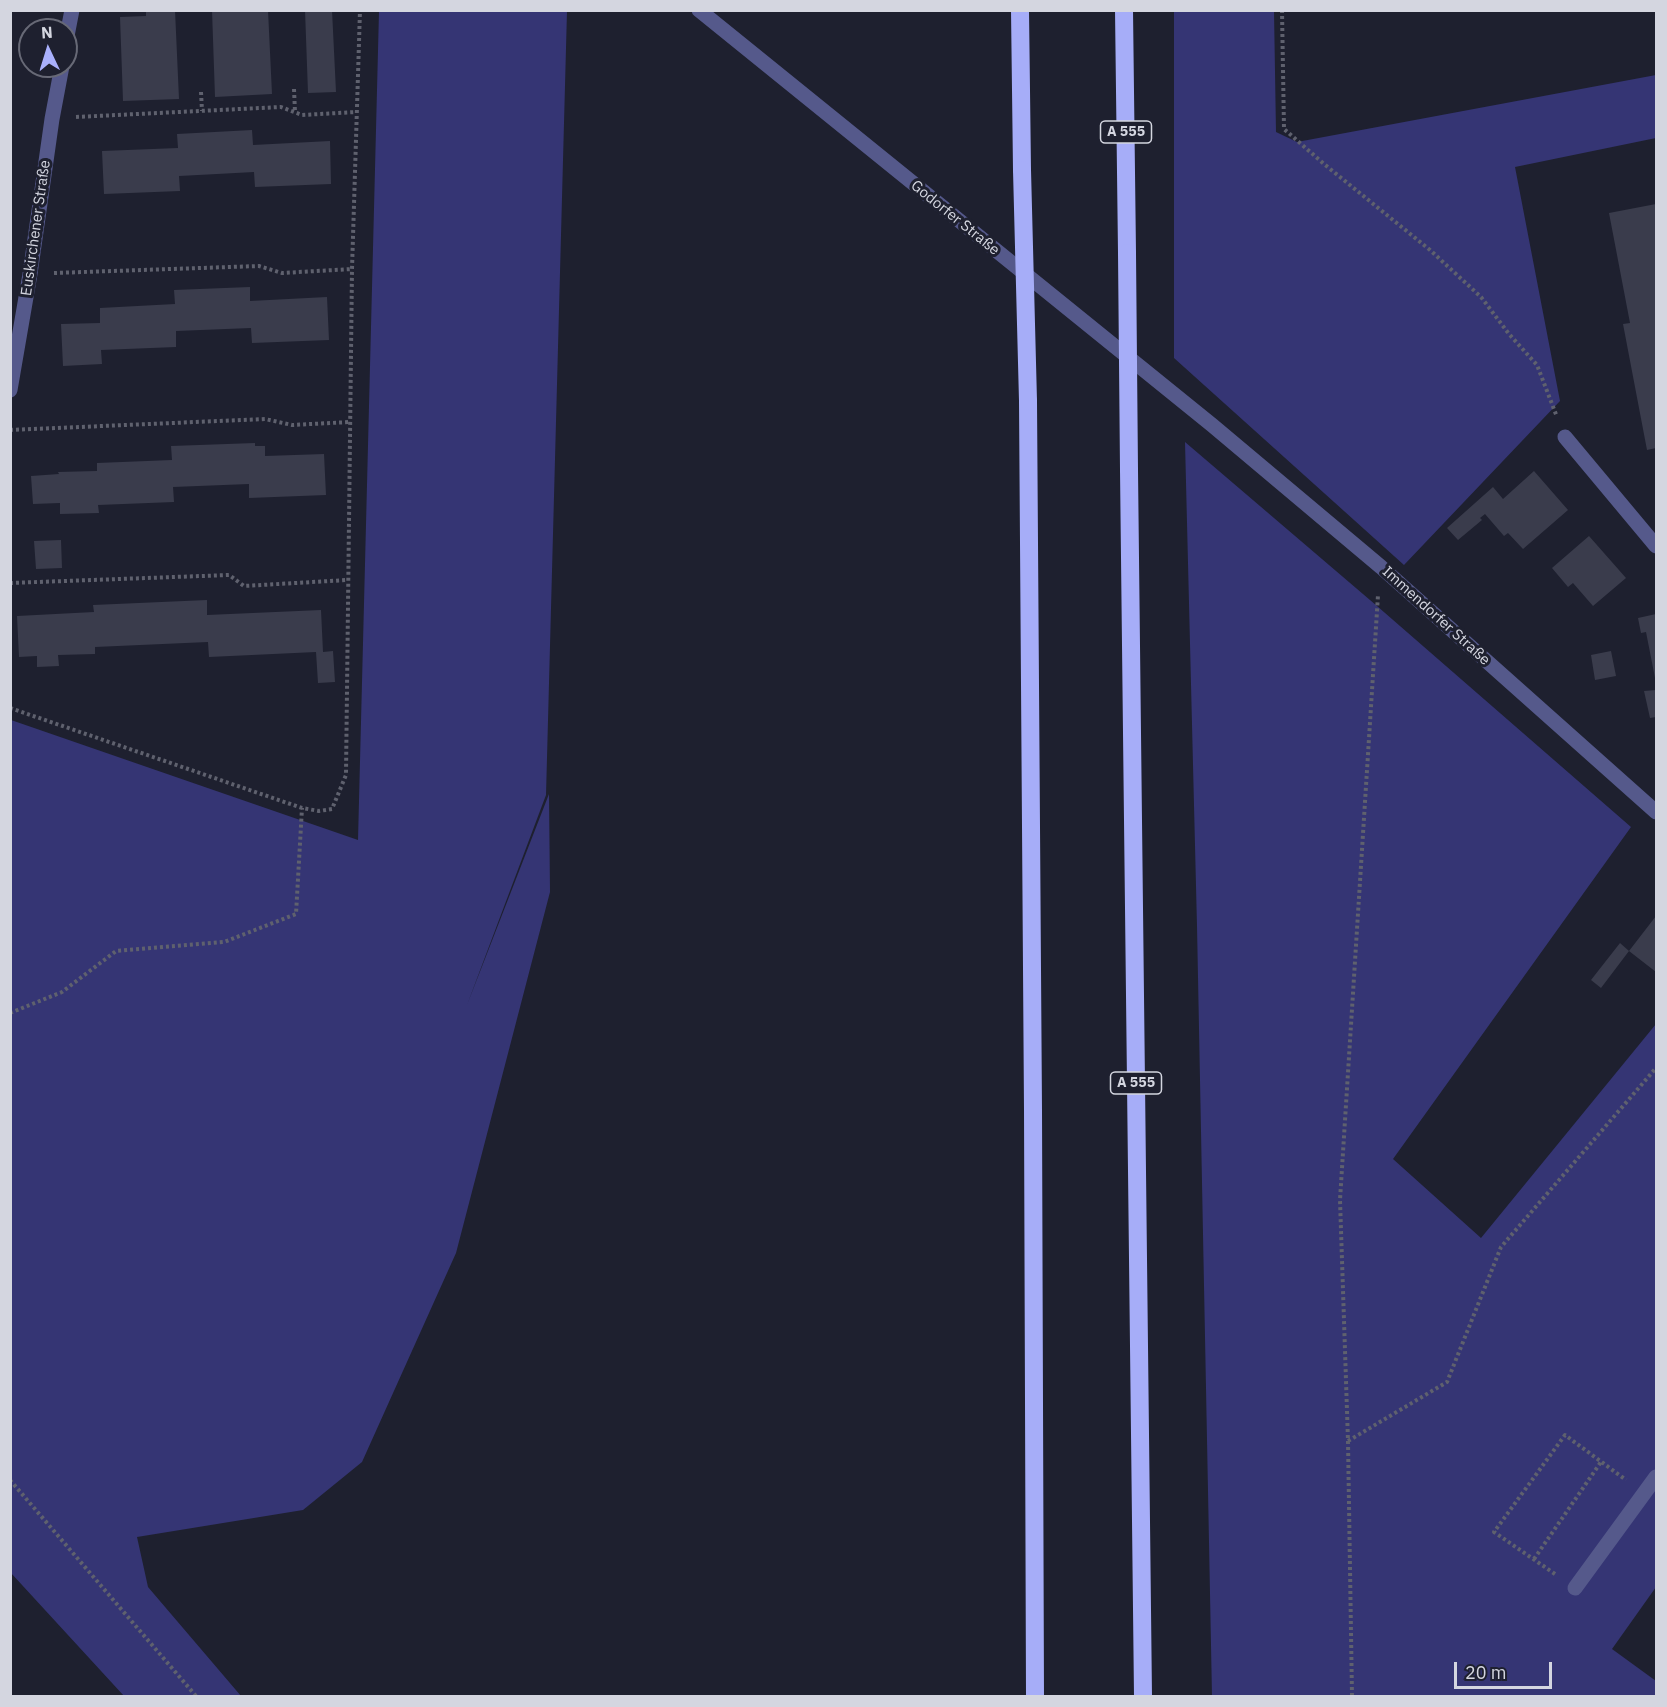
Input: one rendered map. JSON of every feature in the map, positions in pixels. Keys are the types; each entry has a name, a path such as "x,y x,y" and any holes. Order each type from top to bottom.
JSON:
{"highway":[{"path":"1020,10 1028,400 1034,1109 1035,1696"},
{"name":"A 555","path":"1124,10 1143,1696"}],"street":[{"name":"Godorfer Straße","path":"699,10 1212,425"},
{"name":"Euskirchener Straße","path":"10,390 60,78"},
{"name":"Immendorfer Straße","path":"1212,425 1381,567 1656,812"},
{"path":"1565,437 1656,546"},
{"path":"1575,1588 1656,1477"}],"path":[{"path":"10,708 302,808 319,811 332,809 346,775 352,269 360,10"},
{"path":"1282,10 1284,129 1430,250 1481,297 1509,334 1537,365 1565,437"},
{"path":"294,89 295,112"},
{"path":"201,92 202,111"},
{"path":"52,118 281,107 302,115 356,112"},
{"path":"30,274 260,266 282,273 352,269"},
{"path":"10,430 265,419 292,425 350,422"},
{"path":"1352,1696 1348,1441 1340,1200 1381,567"},
{"path":"10,584 229,575 244,586 347,580"},
{"path":"10,1013 62,992 116,951 224,942 296,914 302,808"},
{"path":"1348,1441 1447,1382 1501,1246 1656,1068"},
{"path":"1575,1588 1494,1532 1565,1436 1645,1493"},
{"path":"1534,1559 1601,1462"},
{"path":"10,1480 196,1696"}],"shaded area":[{"path":"379,11 567,11 546,795 467,1005 549,794 550,892 456,1253 362,1462 303,1510 137,1537 148,1587 241,1696 124,1696 11,1573 11,720 358,840"},
{"path":"1174,11 1274,11 1276,132 1297,142 1656,75 1656,138 1515,167 1560,401 1404,565 1174,358"},
{"path":"1185,442 1631,827 1393,1159 1481,1238 1656,1024 1656,1587 1612,1649 1656,1681 1656,1696 1212,1696"}],"building":[{"path":"146,10 175,10 179,99 123,101 120,17 146,16"},
{"path":"212,10 268,10 272,94 215,97"},
{"path":"305,10 332,10 336,92 308,93"},
{"path":"252,130 253,145 330,141 331,184 255,187 254,172 179,176 180,191 104,194 102,151 178,148 177,134"},
{"path":"1656,204 1656,448 1647,450 1623,324 1630,323 1609,213"},
{"path":"250,287 250,301 327,297 329,340 252,343 251,328 176,331 176,347 101,350 102,364 63,366 61,324 100,323 100,308 175,304 174,290"},
{"path":"255,443 255,446 265,446 265,456 324,454 326,495 249,498 249,484 173,487 174,502 98,505 99,513 60,514 60,503 33,504 31,476 59,474 58,472 97,471 97,463 172,460 171,446"},
{"path":"1534,471 1568,510 1523,549 1508,533 1504,536 1485,514 1480,518 1482,520 1458,540 1447,528 1493,487 1503,499"},
{"path":"1589,536 1626,578 1593,606 1573,583 1568,587 1552,568"},
{"path":"61,540 62,568 36,569 34,541"},
{"path":"207,600 207,615 321,610 323,652 333,651 335,682 318,683 316,652 209,657 208,642 95,647 95,654 58,655 59,666 37,667 37,656 19,657 17,616 94,612 93,605"},
{"path":"1656,614 1655,678 1646,632 1641,633 1638,618"},
{"path":"1611,651 1616,676 1595,680 1591,655"},
{"path":"1656,690 1656,717 1650,718 1644,691"},
{"path":"1656,916 1656,972 1629,951"},
{"path":"1620,943 1629,951 1601,988 1591,980"}]}
